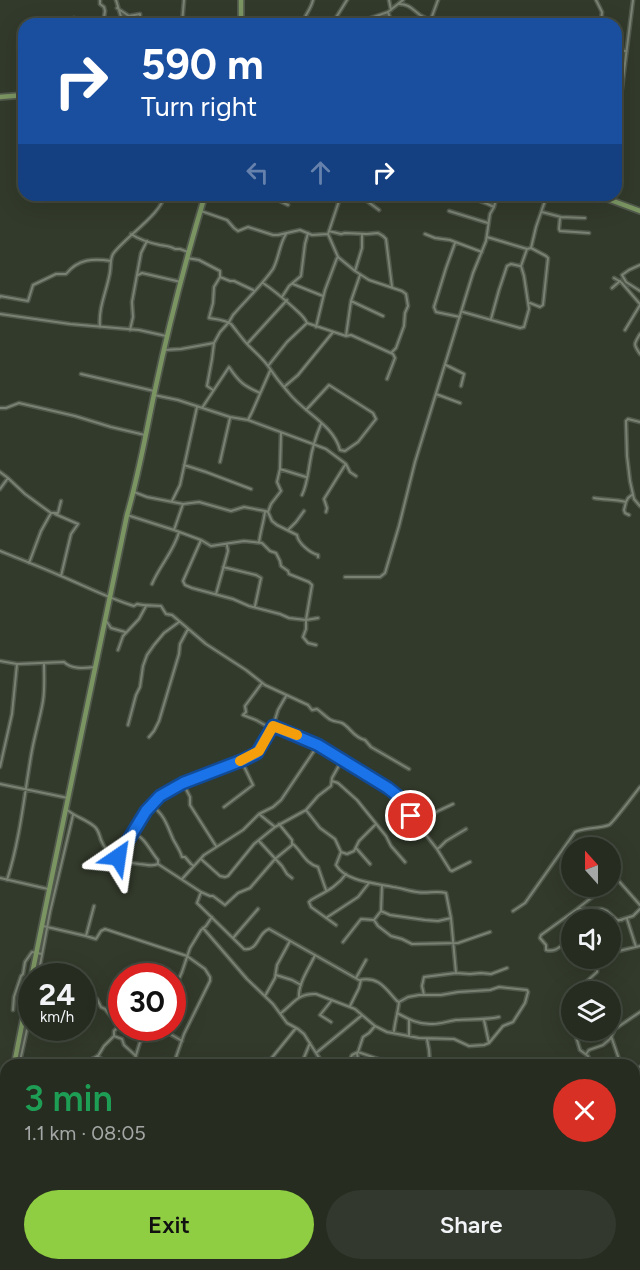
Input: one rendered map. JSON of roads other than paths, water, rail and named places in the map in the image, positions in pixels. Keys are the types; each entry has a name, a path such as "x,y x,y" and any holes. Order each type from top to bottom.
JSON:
{"main road":[{"path":"241,0 241,18"},
{"path":"0,97 18,96"},
{"path":"15,1059 36,953 45,927 48,889 126,515 134,492 167,337 203,201"},
{"path":"616,201 640,210"}],"street":[{"path":"100,0 105,11 104,18"},
{"path":"116,0 121,18"},
{"path":"182,18 184,0"},
{"path":"304,18 313,0"},
{"path":"336,18 347,0"},
{"path":"389,0 391,18"},
{"path":"371,18 390,11 403,0"},
{"path":"432,18 438,0"},
{"path":"596,0 602,12 602,18"},
{"path":"622,91 633,0"},
{"path":"399,4 406,4 427,18"},
{"path":"117,8 129,16 140,14 141,18"},
{"path":"622,50 626,51"},
{"path":"100,327 100,308 114,253 163,201"},
{"path":"280,201 288,205"},
{"path":"339,201 328,232 338,256 360,275 406,293 408,306 401,337 391,353"},
{"path":"369,201 379,210"},
{"path":"480,201 494,207"},
{"path":"345,577 384,575 415,462 473,273 487,237 490,214 496,201"},
{"path":"531,248 545,201"},
{"path":"201,210 227,220 238,231 248,227 273,236 300,230 312,235 328,232 378,233 386,240 392,287"},
{"path":"449,210 488,223"},
{"path":"542,212 561,217 585,218"},
{"path":"561,217 560,231 589,233"},
{"path":"282,297 289,286 301,276 305,244 309,233"},
{"path":"132,234 147,242 189,252"},
{"path":"213,390 207,386 214,343 233,315 274,266 286,234"},
{"path":"355,271 362,248 362,234"},
{"path":"425,234 482,252"},
{"path":"487,237 527,249 531,248 548,258 543,305 540,307 529,303"},
{"path":"130,330 133,317 132,302 141,253 147,242"},
{"path":"455,243 434,307 436,312 460,317"},
{"path":"462,312 523,328 528,315 529,303 521,266 527,249"},
{"path":"316,327 323,296 338,256"},
{"path":"187,258 199,260 220,271 220,277 214,286 209,318 230,322 268,366 288,394 321,424 328,429 340,450 343,452 350,449 376,419 373,413 329,385 306,410"},
{"path":"0,297 28,301 33,285 57,274 66,274 72,266 86,260 111,261"},
{"path":"491,319 507,266 511,264 521,266"},
{"path":"640,265 622,275 626,282 640,291"},
{"path":"138,275 142,273 181,282"},
{"path":"346,336 351,301 360,275"},
{"path":"220,277 254,291"},
{"path":"614,279 620,280 640,304 625,330"},
{"path":"612,288 620,280"},
{"path":"262,282 286,300 307,322 316,327 346,336 351,334 394,355 387,379"},
{"path":"293,284 323,296"},
{"path":"247,344 286,300"},
{"path":"351,301 383,316"},
{"path":"0,314 153,333 167,337"},
{"path":"268,366 307,322"},
{"path":"284,387 298,375 333,332"},
{"path":"640,334 635,346 640,354"},
{"path":"164,350 214,343"},
{"path":"446,365 464,374 461,386"},
{"path":"202,408 229,367 237,380 260,393"},
{"path":"248,420 270,370"},
{"path":"81,374 154,393 230,417 248,420 281,432 326,449 346,464 350,472 356,476"},
{"path":"436,394 460,403"},
{"path":"0,408 19,403 145,435"},
{"path":"172,501 180,485 197,407"},
{"path":"220,462 230,417"},
{"path":"640,422 628,419 626,421 627,456 633,494 634,500 640,506"},
{"path":"302,495 306,487 313,444 321,424"},
{"path":"259,543 261,527 267,512 281,491 277,482 280,469 281,432"},
{"path":"326,512 324,499 346,464"},
{"path":"184,465 251,489"},
{"path":"280,469 306,477"},
{"path":"0,472 53,514 78,524 71,534 61,576"},
{"path":"0,489 8,478"},
{"path":"134,492 183,504 199,502 231,511 244,507 267,512 272,521 297,536 299,542 318,557"},
{"path":"629,515 624,510 626,500 633,494"},
{"path":"594,498 626,502"},
{"path":"29,562 41,531 53,514 58,513 61,501"},
{"path":"174,530 183,504"},
{"path":"288,530 304,511"},
{"path":"126,515 174,530 212,546 244,542 262,543 270,551 276,553 281,566 289,574 312,585 303,637 308,643 316,645"},
{"path":"152,584 174,547 179,532"},
{"path":"201,540 183,583 192,588 276,612 289,618 306,620 318,618"},
{"path":"216,594 228,551 227,545"},
{"path":"0,551 122,602 134,606 137,604 161,606 166,614 172,615 206,644 262,683 308,705 312,710 316,709 335,723 342,723 371,747 409,769"},
{"path":"223,567 261,578 255,607"},
{"path":"118,650 126,633 139,619 146,606"},
{"path":"105,620 111,628 126,633"},
{"path":"128,725 147,655 164,633 179,622"},
{"path":"149,737 157,727 163,711 180,644 188,629"},
{"path":"0,661 17,664 64,662 76,668 95,667"},
{"path":"7,880 23,813 43,699 44,663"},
{"path":"0,767 12,714 17,664"},
{"path":"262,683 245,706 246,712 243,715 318,745 394,793 437,849 450,870 470,862"},
{"path":"117,858 146,811 160,796 183,783 259,751 273,728 286,696"},
{"path":"182,879 216,847 243,830 259,814 281,800 318,745"},
{"path":"224,807 253,785 241,760"},
{"path":"201,859 220,876 226,877 252,846 279,824 306,810 330,786 342,760"},
{"path":"332,781 338,783 357,800 405,862"},
{"path":"183,783 190,797 190,805 216,847"},
{"path":"0,784 68,798"},
{"path":"513,911 525,903 575,832 609,825 640,787"},
{"path":"418,825 453,804"},
{"path":"151,805 159,810 169,826 182,857 194,866"},
{"path":"66,809 99,831 110,855 126,863 152,866 158,864"},
{"path":"306,810 320,828 336,839 341,852 336,865 341,872 369,883 417,892 444,892 447,896 451,918 456,973"},
{"path":"259,814 275,827"},
{"path":"40,963 45,927 73,815"},
{"path":"279,824 307,862 318,867 327,891"},
{"path":"341,852 346,854 354,851 359,841 376,825"},
{"path":"437,849 466,829"},
{"path":"133,833 140,835 158,864 225,905 238,893 250,888 275,859 293,844"},
{"path":"259,841 292,878"},
{"path":"356,848 370,864"},
{"path":"336,925 311,907 309,902 341,882 346,874"},
{"path":"0,878 48,889"},
{"path":"326,918 350,904 369,883"},
{"path":"621,884 640,907 633,916 622,920"},
{"path":"374,920 381,911 382,885"},
{"path":"201,892 197,903 244,949 254,948 264,931 269,929 356,978 361,980 368,978 381,983 399,1002"},
{"path":"577,909 592,897"},
{"path":"86,936 94,906"},
{"path":"233,938 258,909"},
{"path":"381,911 390,915 432,920 451,918"},
{"path":"184,963 196,935 212,917"},
{"path":"343,942 361,919 374,920"},
{"path":"621,950 638,946 627,919"},
{"path":"374,920 391,936 408,943 453,943 490,932"},
{"path":"561,921 540,938 546,945 546,950 552,951 561,947"},
{"path":"45,927 96,939 100,931 105,929 187,956 205,969 210,981 186,1030"},
{"path":"203,928 240,972 281,1013 287,1023 300,1030 320,1059"},
{"path":"265,996 290,940"},
{"path":"13,1010 14,997 25,962 32,952 42,954"},
{"path":"299,997 301,985 316,954"},
{"path":"356,978 366,960"},
{"path":"424,994 422,986 424,977 456,973 491,975 507,968"},
{"path":"587,981 597,972 597,969"},
{"path":"276,975 301,985"},
{"path":"350,1006 361,980"},
{"path":"281,1013 299,997 316,994 350,1006 375,1026 387,1032 427,1039 454,1039 469,1046 484,1045 489,1043 503,1026 513,1022 525,1003 528,990 499,987 441,995 424,994 408,997 399,1002"},
{"path":"96,999 101,1007 108,1012"},
{"path":"331,1022 320,1014 332,1000"},
{"path":"394,1033 399,1002"},
{"path":"621,1025 640,1012"},
{"path":"397,1013 409,1020 424,1024 499,1017"},
{"path":"316,1053 362,1016"},
{"path":"409,1020 409,1036"},
{"path":"484,1020 489,1043"},
{"path":"359,1059 358,1052 363,1037 375,1026"},
{"path":"271,1059 296,1028"},
{"path":"427,1039 430,1059"},
{"path":"20,1059 24,1041"},
{"path":"91,1059 101,1053 109,1041"},
{"path":"123,1041 124,1046 136,1056"},
{"path":"135,1059 141,1041"},
{"path":"176,1059 182,1041"},
{"path":"577,1041 579,1050 586,1054 588,1059"},
{"path":"586,1054 607,1041"},
{"path":"613,1041 619,1059"},
{"path":"303,1059 310,1043"},
{"path":"350,1059 358,1052 378,1059"},
{"path":"97,1056 102,1059"}]}
